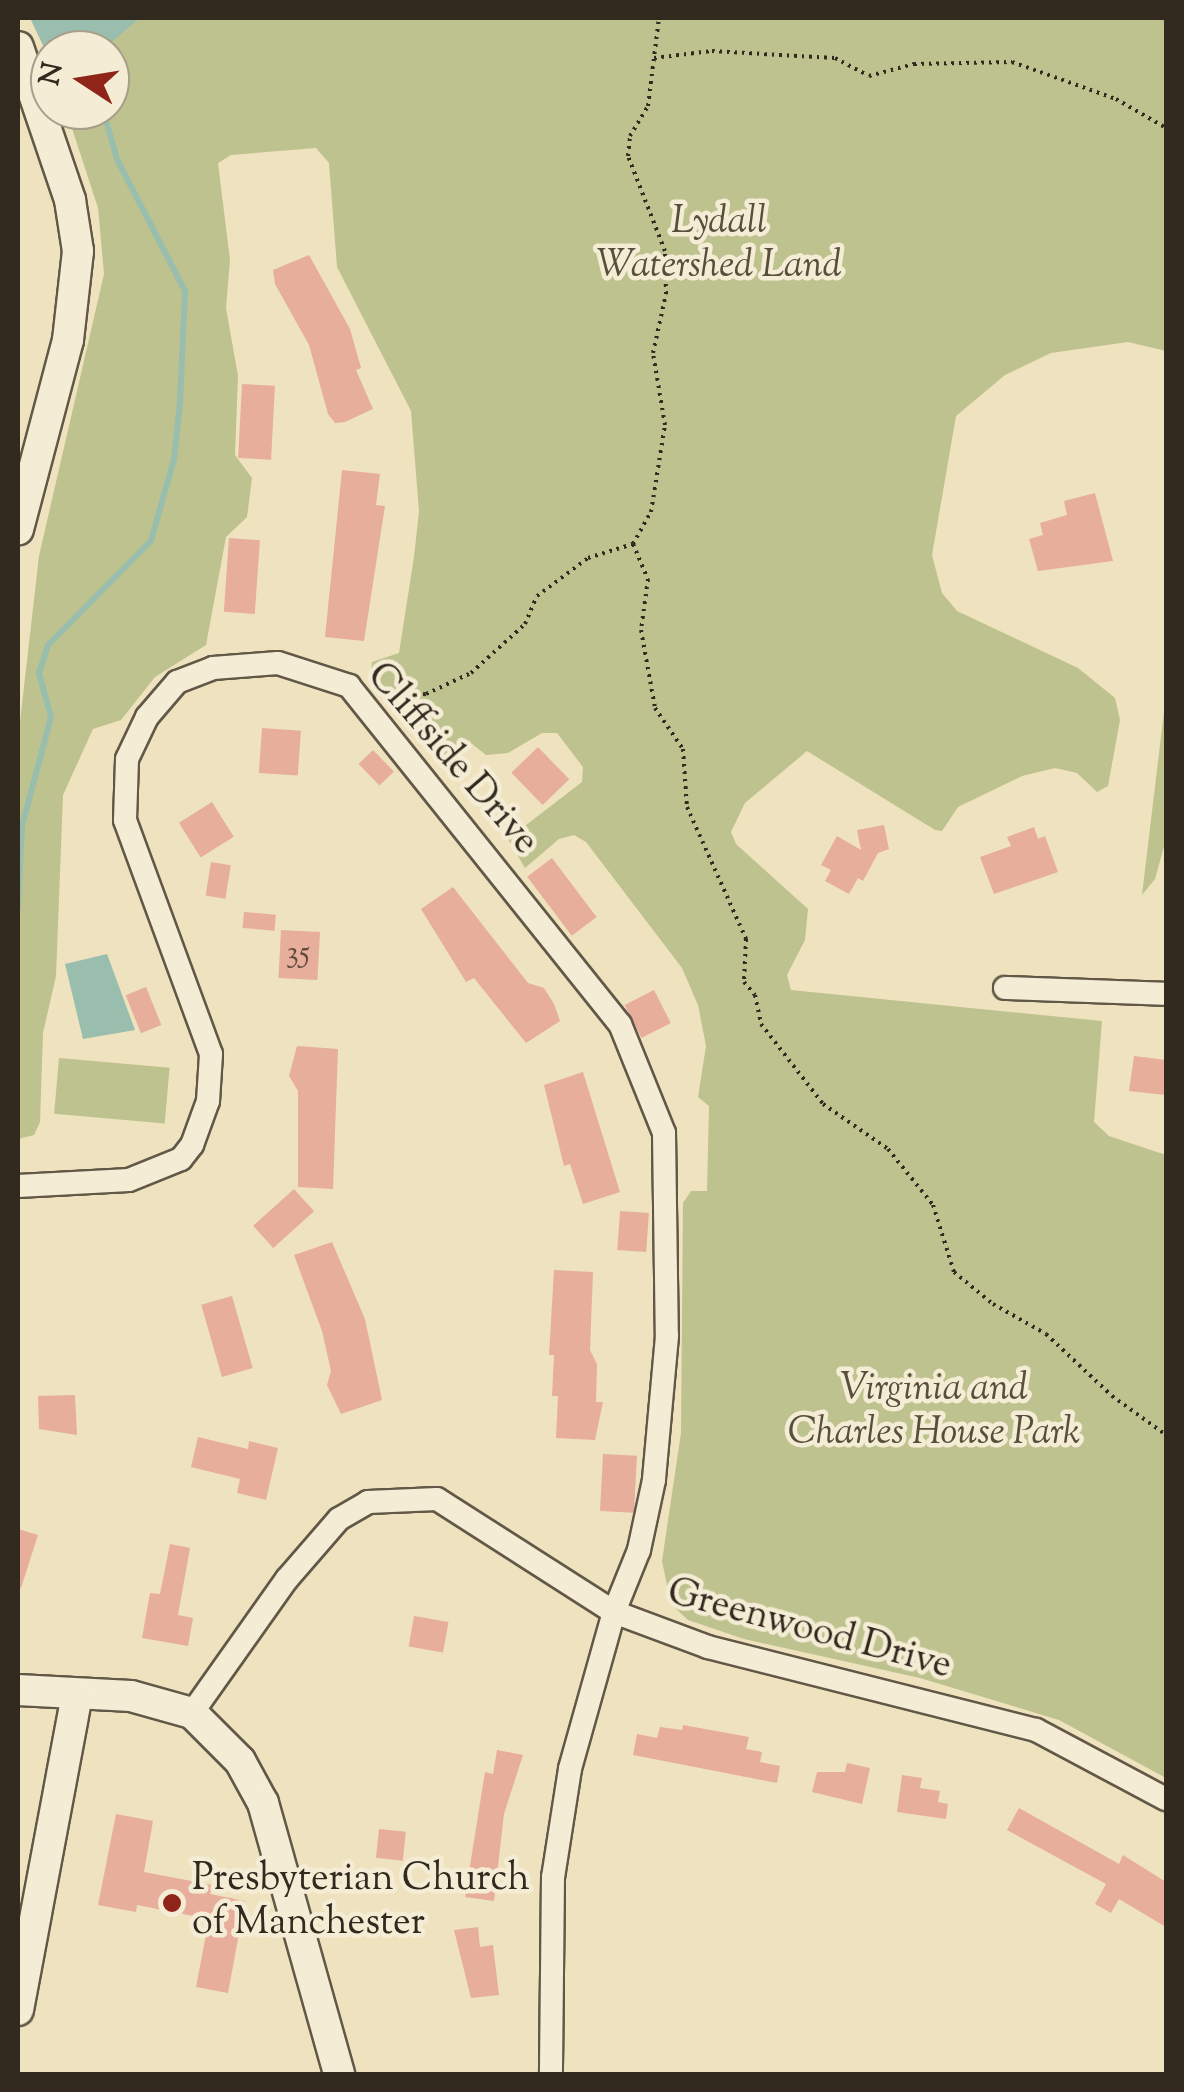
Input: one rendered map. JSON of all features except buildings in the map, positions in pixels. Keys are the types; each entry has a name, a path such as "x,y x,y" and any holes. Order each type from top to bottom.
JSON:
{"street":[{"path":"18,47 70,200 78,250 68,340 18,529"},
{"name":"Cliffside Drive","path":"21,1182 130,1180 181,1159 208,1102 211,1054 124,820 127,759 147,717 177,682 212,668 278,662 323,673 366,705 620,1024 664,1133 667,1336 654,1480 639,1550 614,1612 570,1769 554,1877 551,2074"},
{"path":"1005,988 1166,994"},
{"name":"Greenwood Drive","path":"192,1714 314,1544 368,1502 437,1498 614,1612 708,1647 1036,1730 1166,1799"},
{"path":"18,1690 131,1696 192,1714 240,1761 262,1803 339,2074"},
{"path":"18,2010 77,1694"}],"path":[{"path":"659,18 648,106 630,136 628,156 665,251 666,294 653,353 665,426 662,473 633,544 648,578 641,630 655,708 683,750 687,808 746,939 744,982 756,995 760,1024 823,1104 888,1149 934,1205 954,1272 993,1304 1046,1334 1112,1396 1166,1435"},
{"path":"654,58 712,51 836,58 868,76 914,64 1012,62 1116,99 1166,128"},
{"path":"366,705 408,691 426,694 471,673 525,624 537,596 588,558 633,544"}],"green space":[{"path":"35,18 1166,18 1166,351 1128,342 1051,353 1005,375 956,416 932,555 942,593 957,611 1078,668 1115,698 1120,720 1108,786 1097,792 1077,773 1055,768 1022,776 958,807 942,831 807,751 745,803 731,832 736,844 808,909 805,940 787,975 791,990 1102,1021 1094,1122 1109,1136 1166,1155 1166,1778 1059,1720 920,1678 744,1639 688,1620 671,1604 662,1561 681,1433 683,1203 691,1191 707,1191 709,1106 698,1097 706,1046 698,1005 682,968 586,842 574,835 559,839 525,868 508,839 582,782 583,767 557,733 542,733 508,753 486,755 471,743 441,758 370,676 372,662 399,653 414,557 419,511 411,411 337,267 329,163 316,148 231,155 218,163 230,260 226,308 238,376 235,455 252,478 247,517 226,537 206,645 155,677 121,720 93,729 63,795 56,976 43,1033 40,1122 34,1135 18,1139 18,739 39,556 104,274 98,208 73,130 130,130 130,30 39,30"},
{"path":"1166,695 1166,839 1155,879 1142,895"},
{"path":"59,1058 170,1068 165,1123 54,1114"}],"shaded area":[{"path":"30,18 140,18 126,30 36,30"},
{"path":"107,954 135,1030 83,1039 65,964"}],"waterway":[{"path":"18,905 22,826 51,717 39,673 48,645 151,541 174,459 185,291 117,159 109,130"}],"place":[{"name":"Presbyterian Church of Manchester","path":"172,1903"}],"park label":[{"name":"Lydall Watershed Land","path":"719,246"},
{"name":"Virginia and Charles House Park","path":"934,1413"}]}
